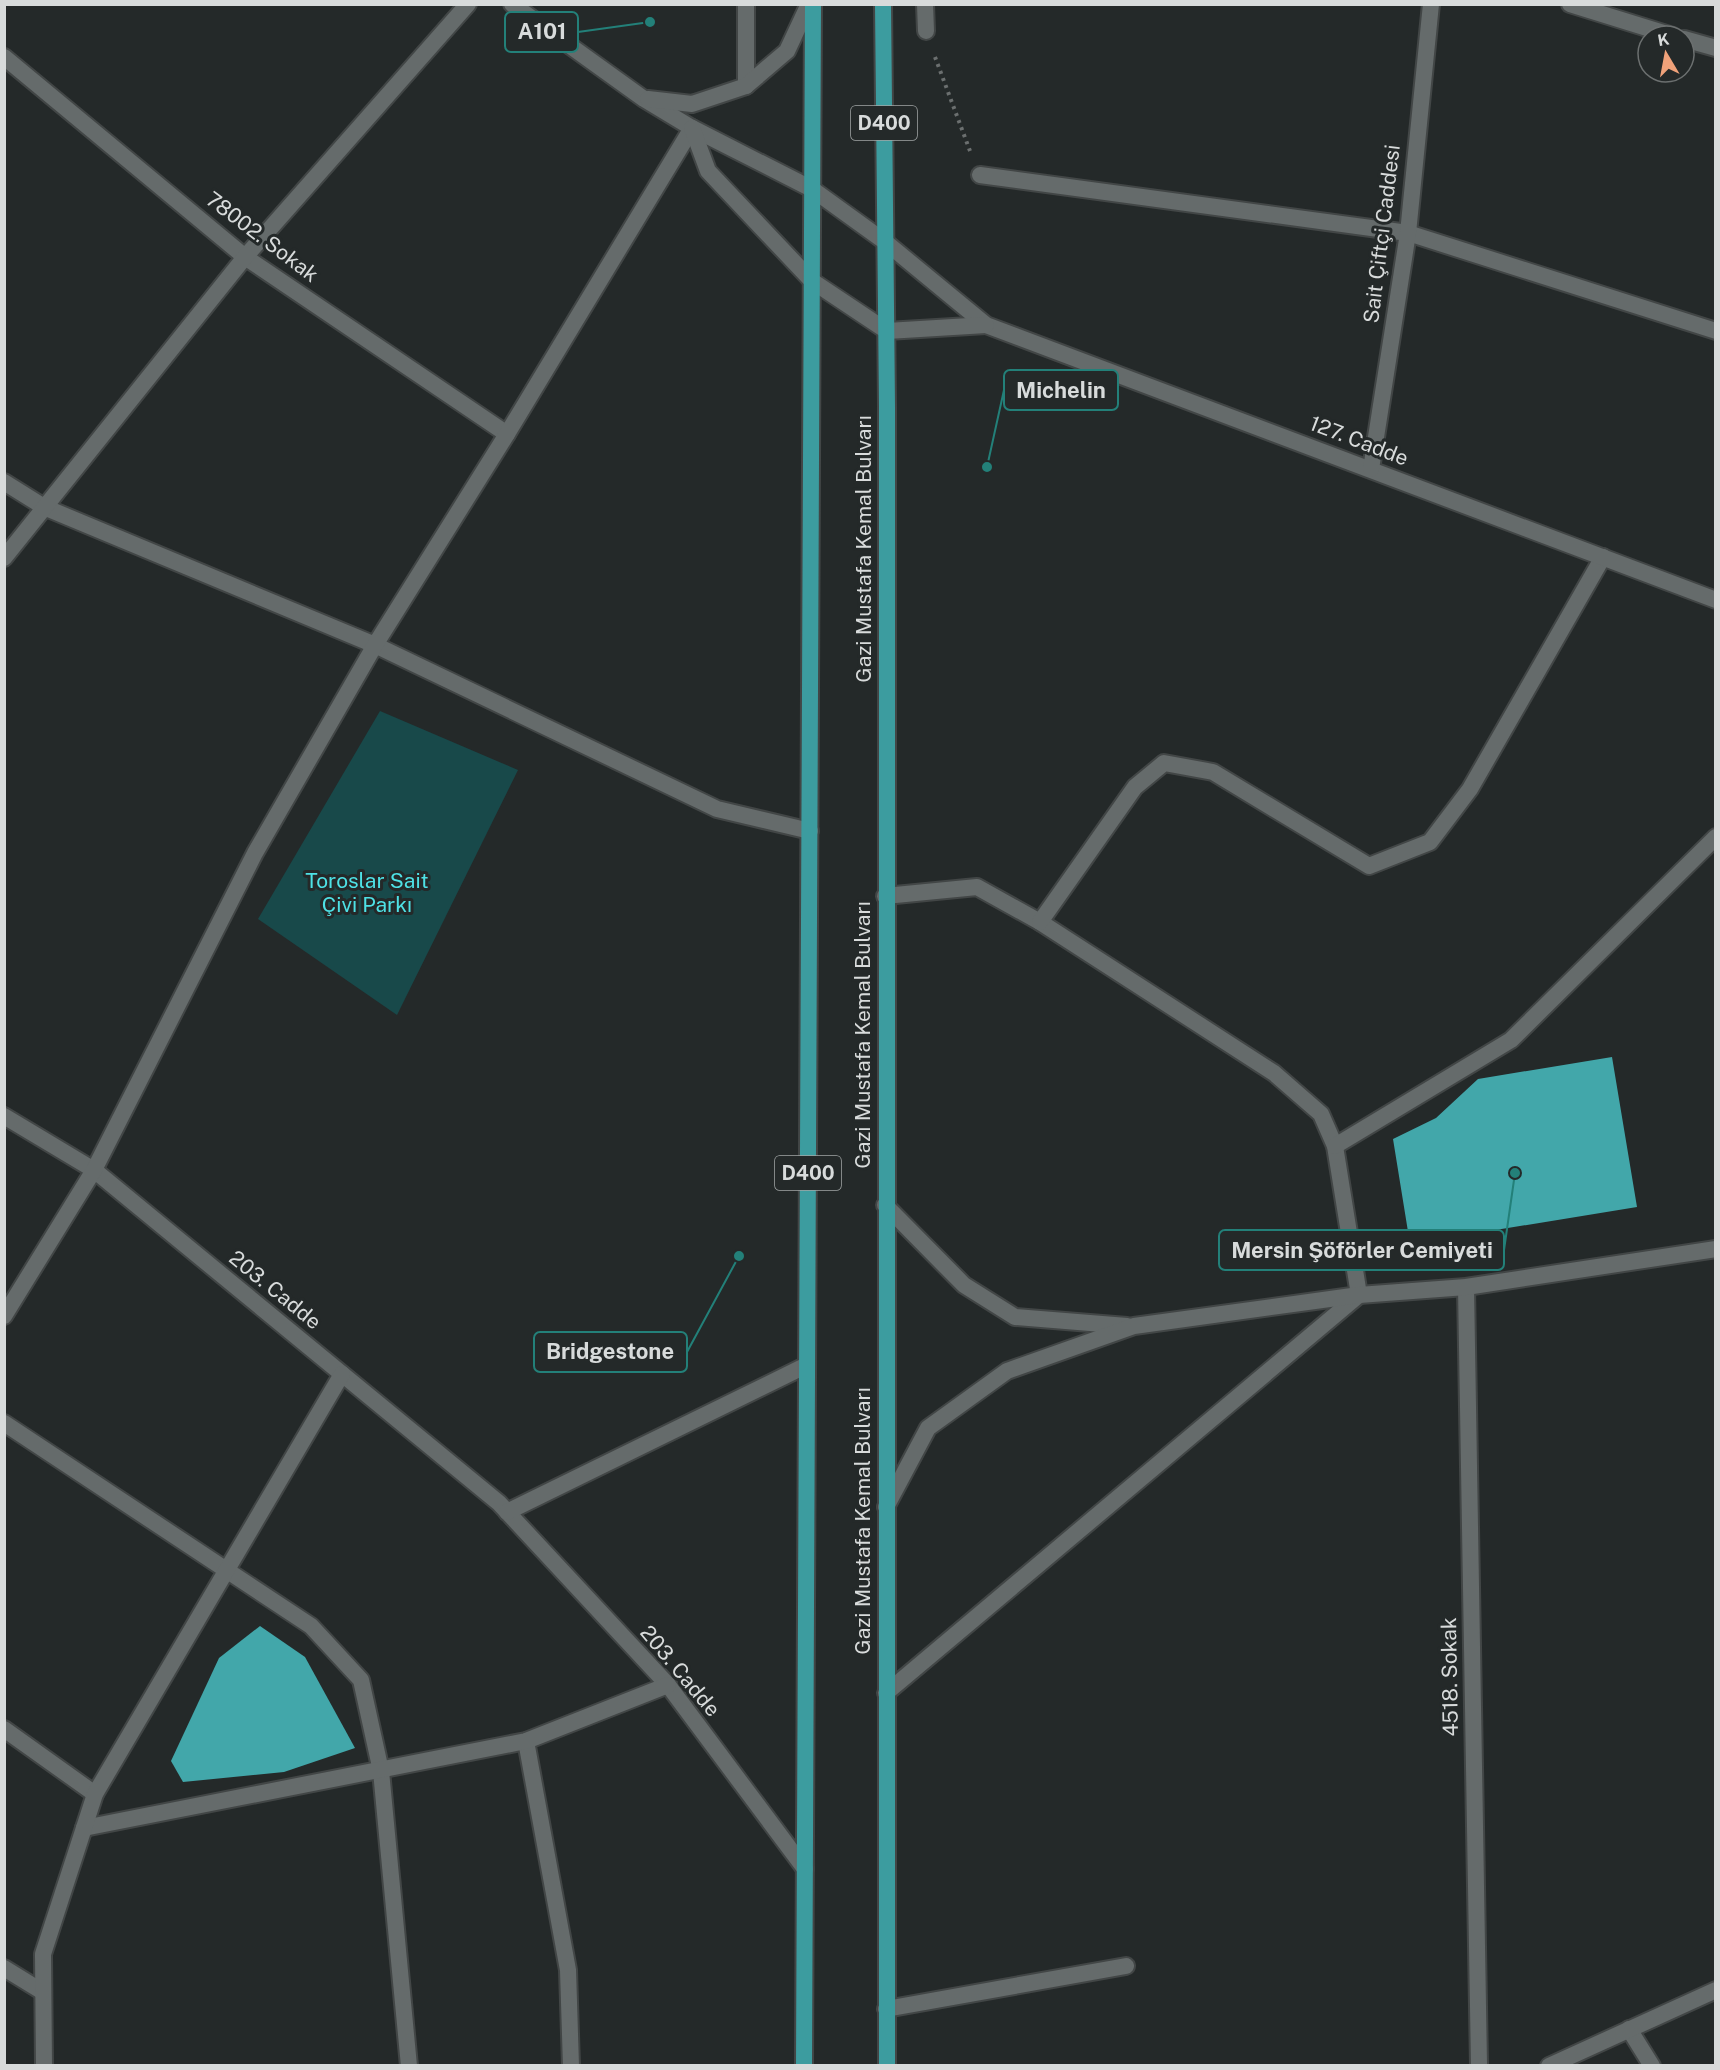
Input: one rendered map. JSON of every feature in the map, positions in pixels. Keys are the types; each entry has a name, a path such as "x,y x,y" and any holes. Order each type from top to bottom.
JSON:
{"highway":[{"path":"812,281 813,4"},
{"name":"Gazi Mustafa Kemal Bulvarı","path":"884,4 887,2066"},
{"name":"D400","path":"804,2066 812,281"}],"street":[{"path":"4,558 245,257 468,4"},
{"path":"512,4 644,99 692,128 812,189 884,241 986,326"},
{"path":"746,4 746,86"},
{"path":"644,99 692,104 746,86 787,51 809,4"},
{"path":"925,4 926,31"},
{"name":"Sait Çiftçi Caddesi","path":"1371,469 1408,233 1431,4"},
{"path":"1570,4 1636,25"},
{"path":"1696,42 1716,48"},
{"name":"78002. Sokak","path":"4,57 245,257 507,434"},
{"path":"692,128 708,171 812,281 886,331 986,326"},
{"path":"4,1316 94,1170 255,853 375,645 507,434 692,128"},
{"path":"980,176 1408,233 1716,331"},
{"name":"127. Cadde","path":"986,326 1716,600"},
{"path":"4,482 44,507 375,645 717,809 810,831"},
{"path":"1040,922 1135,787 1164,763 1213,772 1369,866 1430,842 1470,789 1603,557"},
{"path":"1335,1146 1511,1040 1716,837"},
{"path":"885,896 977,887 1040,922 1274,1073 1321,1114 1335,1146 1359,1295"},
{"name":"203. Cadde","path":"4,1116 94,1170 507,1512 668,1685 805,1869"},
{"path":"885,1204 964,1286 1015,1317 1134,1326"},
{"path":"886,1507 928,1428 1007,1371 1134,1326 1359,1295 1466,1287 1716,1249"},
{"name":"4518. Sokak","path":"1466,1287 1479,2066"},
{"path":"886,1693 1359,1295"},
{"path":"507,1512 807,1365"},
{"path":"44,2066 43,1954 95,1794 225,1569 342,1374"},
{"path":"4,1423 311,1626 361,1680 381,1771 409,2066"},
{"path":"84,1828 526,1741 668,1685"},
{"path":"4,1729 95,1794"},
{"path":"526,1741 568,1970 571,2066"},
{"path":"886,2009 1126,1966"},
{"path":"4,1968 43,1992"},
{"path":"1549,2066 1716,1990"},
{"path":"1629,2029 1652,2066"}],"path":[{"path":"926,31 980,176"}],"green space":[{"name":"Toroslar Sait Çivi Parkı","path":"380,711 518,770 397,1015 258,919"}],"building":[{"path":"1612,1057 1637,1207 1410,1244 1393,1139 1436,1118 1478,1079"},
{"path":"260,1626 305,1657 355,1748 284,1772 183,1782 171,1761 219,1658"}],"place":[{"name":"A101","path":"650,22"},
{"name":"Michelin","path":"987,467"},
{"name":"Mersin Şöförler Cemiyeti","path":"1515,1173"},
{"name":"Bridgestone","path":"739,1256"}]}
